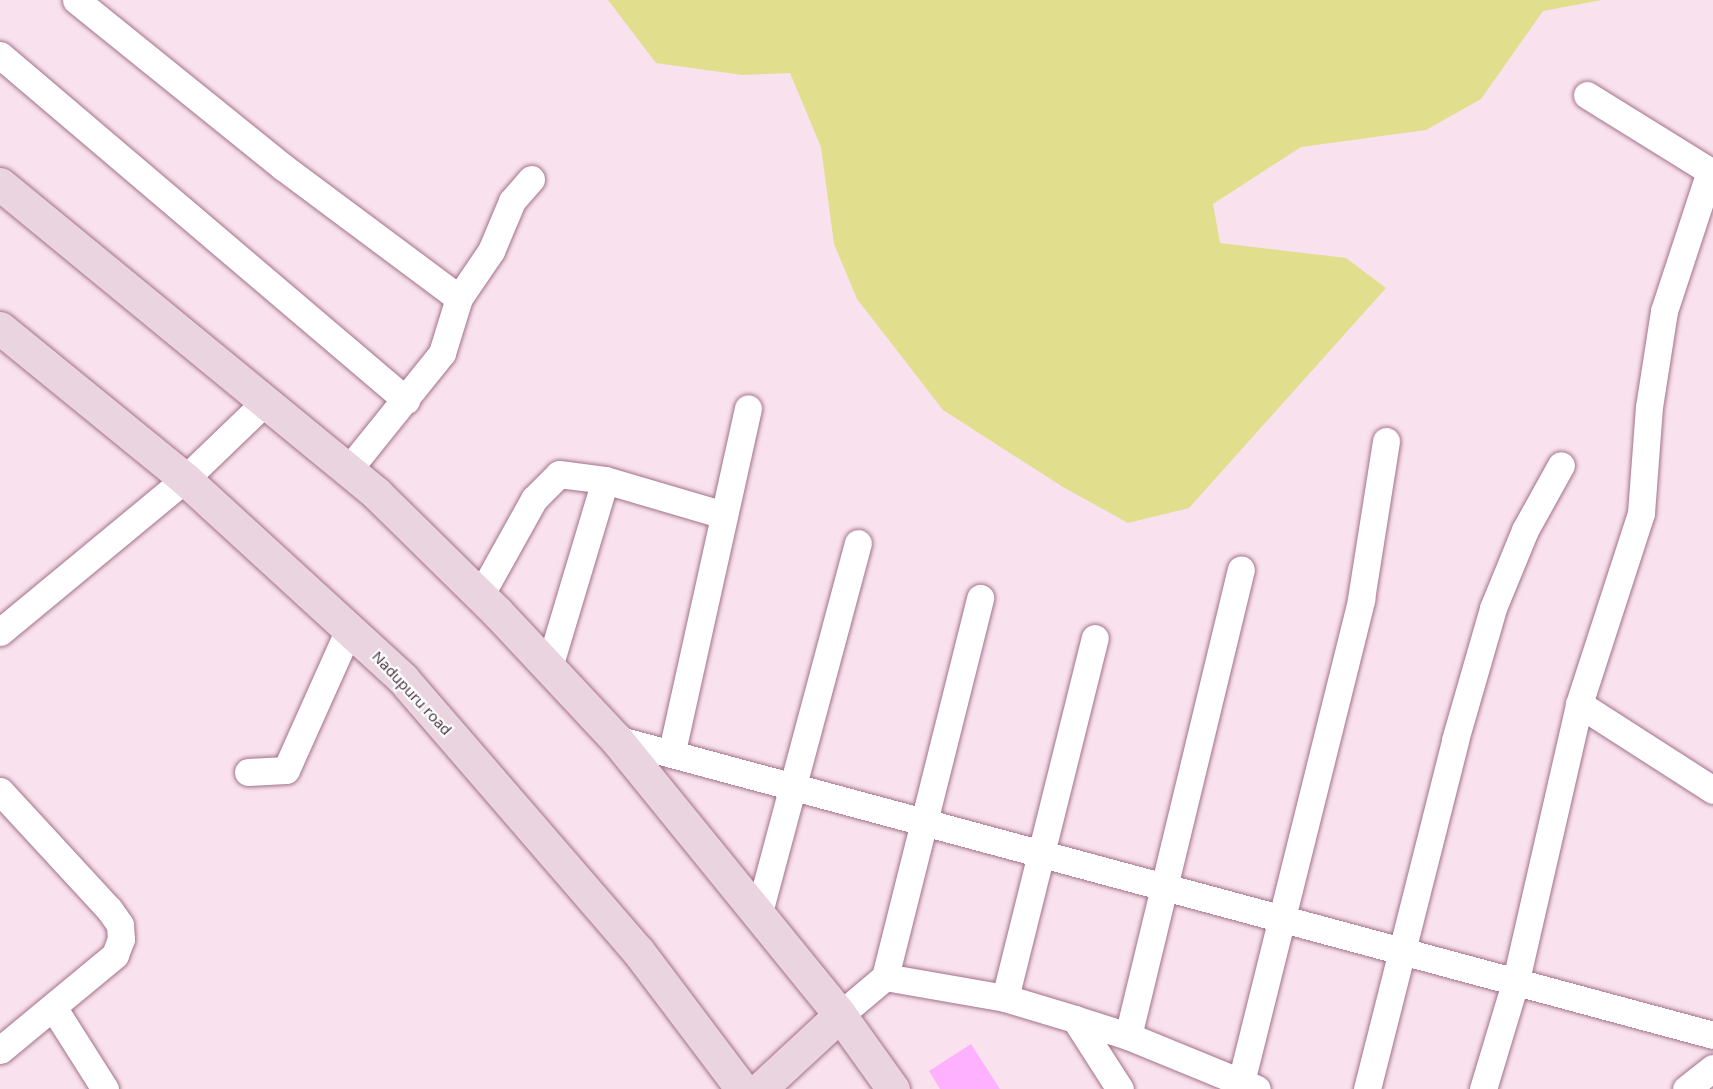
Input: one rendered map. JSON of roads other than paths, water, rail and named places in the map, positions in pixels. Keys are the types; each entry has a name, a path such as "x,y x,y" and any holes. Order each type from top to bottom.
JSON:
{"street":[{"path":"76,0 283,167 459,298"},
{"path":"0,55 406,400"},
{"path":"1483,1089 1516,980 1579,704 1641,513 1649,407 1664,311 1712,172 1587,95"},
{"path":"348,470 442,353 459,298 491,251 512,201 531,179"},
{"path":"0,184 348,470 480,596 616,739 840,1015 893,1089"},
{"name":"Nadupuru road","path":"0,328 185,479 403,679 638,951 742,1089"},
{"path":"0,632 185,479 265,402"},
{"path":"672,751 748,408"},
{"path":"885,977 1005,998 1128,1036 1249,1086 1283,917 1361,599 1386,441"},
{"path":"1367,1089 1400,948 1493,608 1525,530 1561,465"},
{"path":"480,596 546,483 560,474 604,480 724,515"},
{"path":"549,667 604,480"},
{"path":"758,916 858,543"},
{"path":"1128,1036 1241,569"},
{"path":"760,1089 885,977 980,598"},
{"path":"248,772 286,770 349,629"},
{"path":"1005,998 1095,638"},
{"path":"1579,704 1713,790"},
{"path":"616,739 672,751 925,819 1713,1035"},
{"path":"0,791 120,925 122,939 115,955 53,1006 2,1043"},
{"path":"53,1006 105,1089"},
{"path":"1075,1019 1120,1089"},
{"path":"1686,1089 1713,1068"}]}
